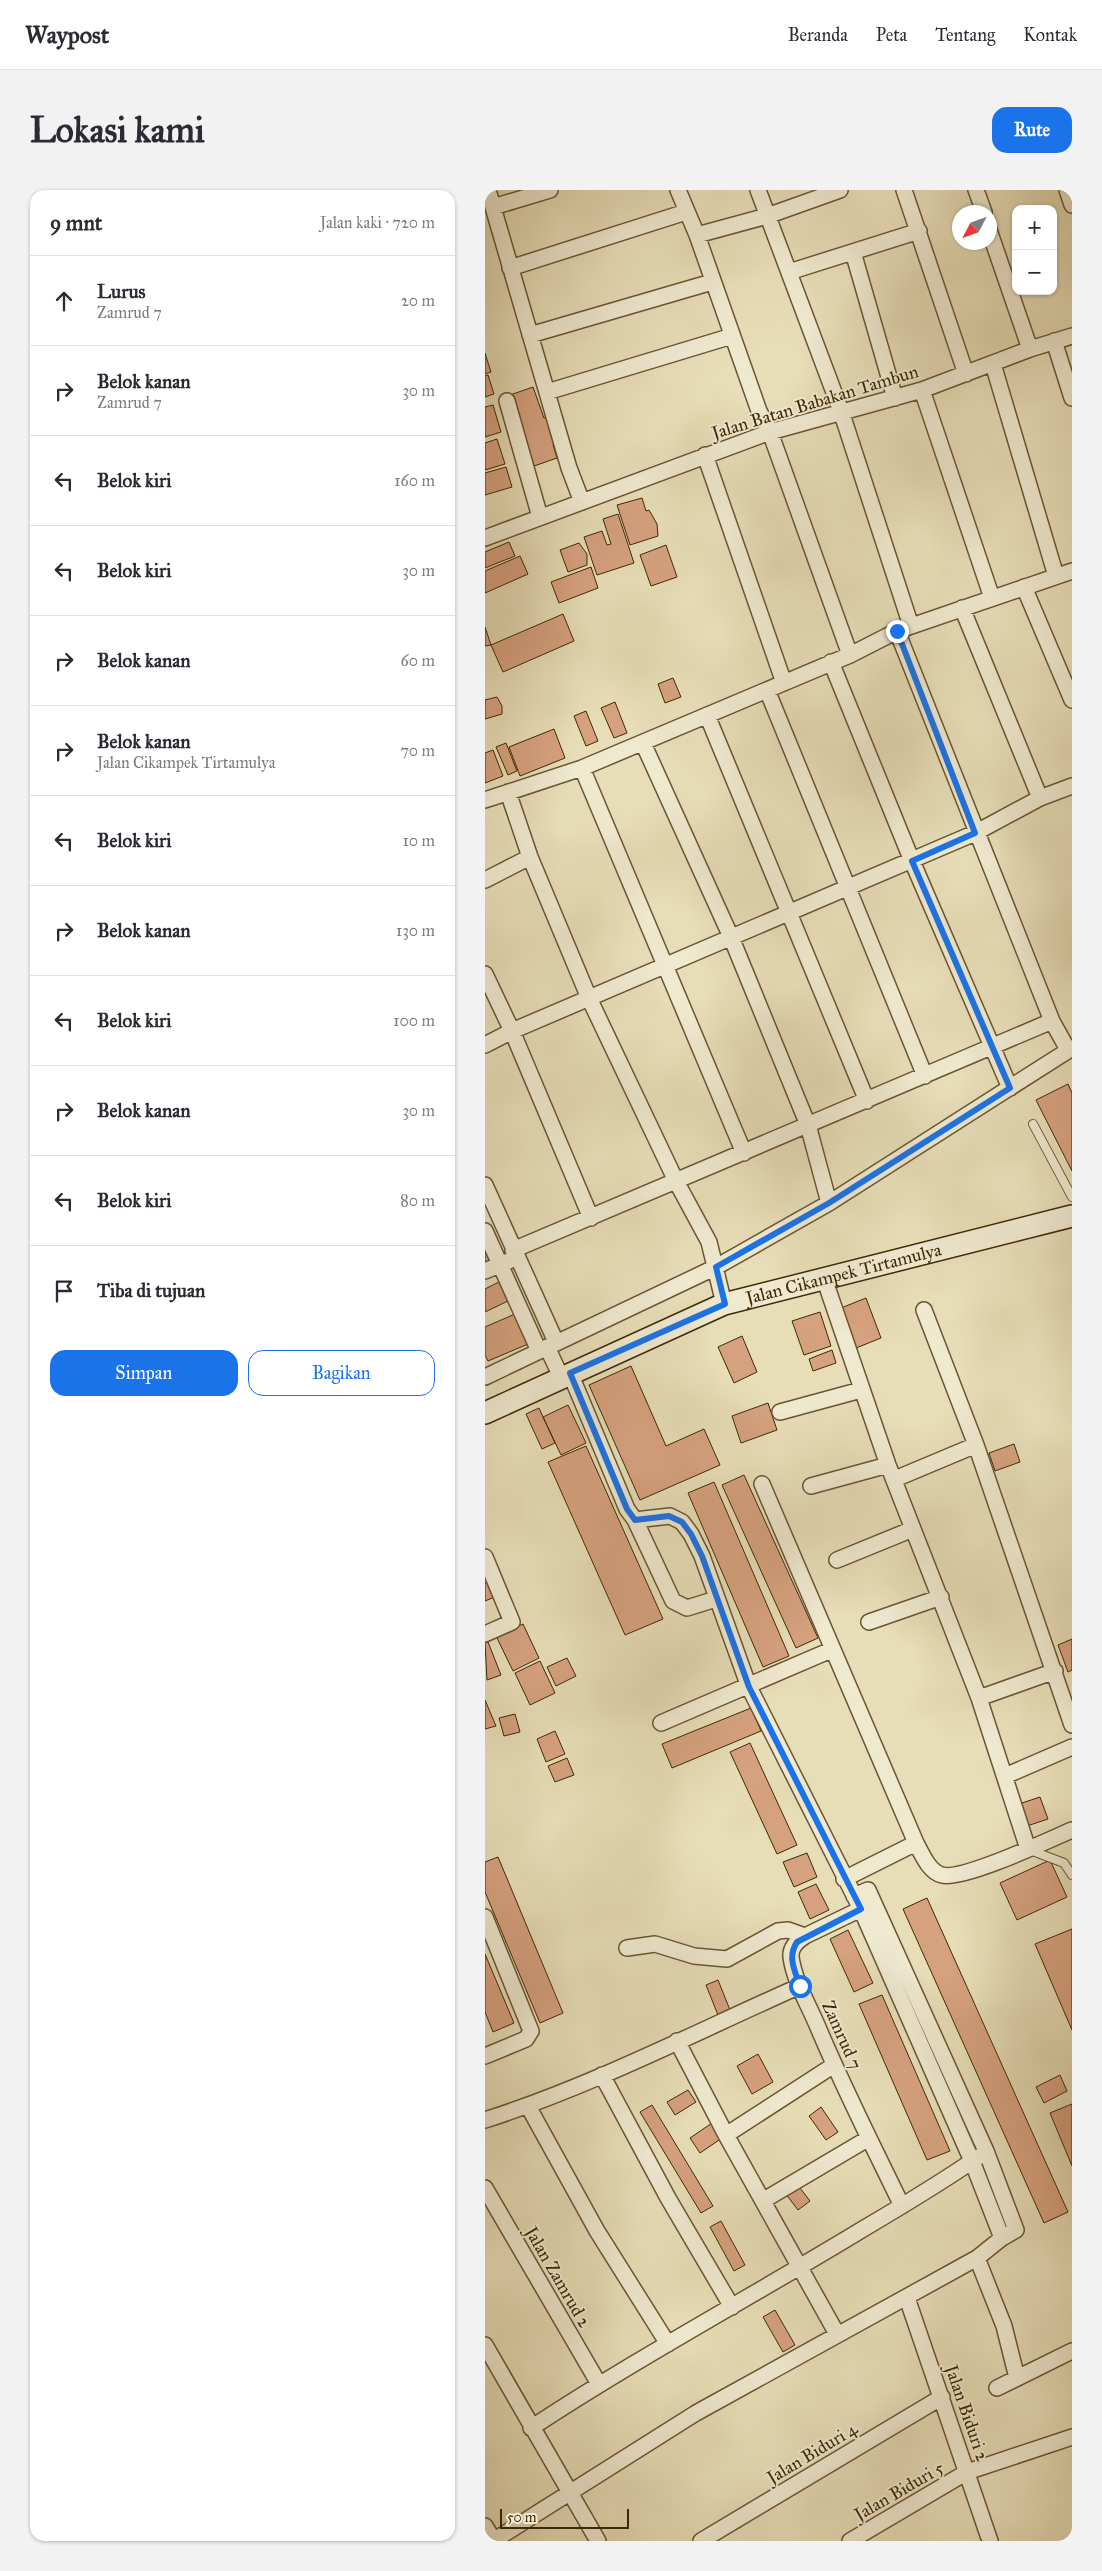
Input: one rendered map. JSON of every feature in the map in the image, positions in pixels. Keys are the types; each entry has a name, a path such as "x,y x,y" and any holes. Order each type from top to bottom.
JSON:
{"street":[{"path":"489,190 510,268 581,502"},
{"path":"493,207 550,190"},
{"path":"678,190 697,235 759,411 770,432 850,655"},
{"path":"758,190 841,411 911,626"},
{"path":"904,190 966,374"},
{"path":"976,190 981,205"},
{"path":"1067,190 1072,205"},
{"path":"697,235 767,216 832,191"},
{"path":"510,268 686,212"},
{"path":"789,272 919,231"},
{"path":"996,250 1030,349"},
{"path":"853,252 895,398"},
{"path":"530,335 712,282"},
{"path":"547,392 732,336"},
{"name":"Jalan Batan Babakan Tambun","path":"485,538 770,432 922,390 1030,349 1072,336"},
{"path":"1054,341 1072,398"},
{"path":"993,364 1056,576"},
{"path":"922,390 992,598"},
{"path":"507,401 541,517"},
{"path":"705,456 783,683"},
{"path":"485,800 582,768 643,743 850,655 897,631 1072,571"},
{"path":"1024,587 1072,700"},
{"path":"962,608 1040,798"},
{"path":"485,1376 716,1267 829,1203 1070,1049 1052,1021 975,833 897,631"},
{"path":"831,662 912,861 991,1048 1010,1088"},
{"path":"767,690 846,887 925,1076"},
{"path":"707,715 791,912 867,1101"},
{"path":"643,743 731,937 808,1125 829,1203"},
{"path":"582,768 744,1153"},
{"path":"485,1045 512,1031 665,968 846,887 912,861 975,833 1040,798 1072,786"},
{"path":"508,792 530,857 589,998 676,1181 705,1232 725,1304"},
{"path":"485,880 530,857"},
{"path":"485,974 512,1031 591,1218"},
{"path":"485,1271 515,1254 591,1218 1052,1021"},
{"path":"485,1185 515,1254 547,1347"},
{"name":"Jalan Cikampek Tirtamulya","path":"485,1413 725,1304 1072,1216"},
{"path":"485,1231 500,1264 547,1347 566,1375 627,1509 635,1520 673,1601 687,1608 716,1599"},
{"path":"824,1278 888,1465 979,1698 1028,1849"},
{"path":"924,1310 976,1445 1055,1671 1072,1726"},
{"path":"780,1412 861,1390"},
{"path":"895,1479 976,1445"},
{"path":"811,1486 888,1465"},
{"path":"762,1484 831,1650 916,1843 929,1865 937,1873 944,1876 961,1873 1028,1849 1072,1830"},
{"path":"635,1520 669,1516 682,1522 702,1556 749,1687 857,1902 972,2161 1002,2238"},
{"path":"837,1560 913,1529"},
{"path":"485,1557 513,1622 485,1634"},
{"path":"869,1622 941,1597"},
{"path":"661,1723 749,1687 831,1650"},
{"path":"979,1698 1055,1671"},
{"path":"1005,1776 1072,1746"},
{"path":"844,1879 916,1843"},
{"path":"485,2526 493,2541 696,2414 837,2334 907,2298 977,2258 1002,2238 1016,2230 986,2151 868,1890 857,1902"},
{"name":"Zamrud 7","path":"857,1902 797,1942 792,1949 791,1957 800,1986 834,2065 902,2206"},
{"path":"485,1917 531,2031 526,2040 485,2056"},
{"path":"627,1948 655,1944 694,1956 727,1959 779,1931 788,1930 805,1936"},
{"path":"485,2120 528,2106 602,2075 800,1986"},
{"path":"677,2040 726,2135 764,2200 837,2334"},
{"path":"726,2135 834,2065"},
{"path":"602,2075 668,2198 732,2307"},
{"path":"528,2106 597,2231 668,2344"},
{"path":"764,2200 869,2138"},
{"path":"531,2428 599,2384 902,2206 986,2151"},
{"name":"Jalan Zamrud 2","path":"485,2188 599,2384"},
{"path":"977,2258 1004,2326 1017,2378"},
{"name":"Jalan Biduri 2","path":"907,2298 942,2397 989,2541"},
{"path":"485,2345 569,2494 598,2541"},
{"path":"997,2388 1072,2351"},
{"name":"Jalan Biduri 4","path":"701,2541 942,2397"},
{"name":"Jalan Biduri 5","path":"850,2541 967,2472 1072,2437"}],"lane":[{"path":"1033,1124 1072,1198"},
{"path":"1028,1849 1063,1863 1072,1875"}],"building":[{"path":"485,353 491,372 485,374"},
{"path":"488,375 494,394 485,397 485,376"},
{"path":"533,387 544,418 551,416 560,443 553,445 557,458 534,466 510,395"},
{"path":"493,405 501,432 485,437 485,407"},
{"path":"497,439 505,464 485,470 485,443"},
{"path":"506,467 512,487 485,495 485,473"},
{"path":"642,498 646,511 649,510 657,524 658,536 630,545 617,505"},
{"path":"618,514 634,563 597,575 584,537 602,531 607,545 611,544 603,519"},
{"path":"509,542 515,556 485,568 485,552"},
{"path":"579,543 587,554 587,565 568,572 560,550"},
{"path":"666,545 677,577 651,586 640,555"},
{"path":"520,556 528,574 485,593 485,571"},
{"path":"591,567 598,588 559,603 551,582"},
{"path":"563,614 574,641 503,672 491,645"},
{"path":"485,627 491,645 485,646"},
{"path":"673,678 681,697 665,703 658,684"},
{"path":"497,697 502,706 502,714 485,719 485,700"},
{"path":"615,702 627,733 614,738 601,708"},
{"path":"586,711 598,741 586,746 574,716"},
{"path":"554,729 565,758 520,776 509,747"},
{"path":"506,743 517,771 508,775 496,747"},
{"path":"493,750 503,776 485,783 485,753"},
{"path":"1068,1084 1072,1093 1072,1171 1036,1100"},
{"path":"485,1247 491,1262 485,1264"},
{"path":"499,1282 508,1301 485,1312 485,1289"},
{"path":"866,1298 881,1338 856,1348 841,1308"},
{"path":"820,1312 831,1346 804,1355 792,1321"},
{"path":"515,1314 528,1344 488,1361 485,1355 485,1327"},
{"path":"742,1336 757,1372 734,1383 718,1347"},
{"path":"832,1350 836,1363 813,1371 809,1359"},
{"path":"631,1366 666,1446 704,1429 720,1465 640,1500 589,1385"},
{"path":"768,1403 777,1430 741,1443 732,1416"},
{"path":"568,1405 586,1443 561,1455 543,1417"},
{"path":"539,1408 555,1443 542,1449 526,1414"},
{"path":"1014,1444 1020,1462 995,1471 989,1453"},
{"path":"586,1446 663,1619 625,1635 548,1462"},
{"path":"744,1475 818,1638 796,1648 722,1485"},
{"path":"714,1482 789,1656 763,1667 688,1493"},
{"path":"489,1576 497,1596 485,1601 485,1578"},
{"path":"523,1624 539,1658 513,1671 496,1636"},
{"path":"1072,1639 1072,1670 1068,1672 1058,1645"},
{"path":"488,1642 501,1675 487,1680 485,1643"},
{"path":"567,1658 576,1676 556,1686 547,1667"},
{"path":"540,1661 555,1693 530,1705 515,1673"},
{"path":"485,1700 496,1726 485,1729"},
{"path":"751,1708 761,1731 672,1768 662,1744"},
{"path":"515,1714 520,1732 504,1736 499,1718"},
{"path":"555,1731 565,1754 546,1762 537,1739"},
{"path":"750,1743 797,1845 777,1854 730,1752"},
{"path":"567,1758 574,1775 555,1782 548,1766"},
{"path":"1040,1797 1048,1819 1024,1827 1016,1805"},
{"path":"807,1853 817,1877 794,1887 783,1862"},
{"path":"498,1857 563,2013 540,2023 485,1892 485,1862"},
{"path":"1050,1860 1067,1897 1017,1920 1000,1883"},
{"path":"816,1884 829,1910 810,1919 798,1892"},
{"path":"927,1898 1068,2212 1044,2223 903,1909"},
{"path":"1072,1929 1072,2030 1035,1944"},
{"path":"848,1930 873,1983 854,1992 830,1939"},
{"path":"485,1954 514,2023 493,2032 485,2012"},
{"path":"718,1980 730,2010 718,2015 706,1985"},
{"path":"882,1995 950,2151 927,2160 859,2004"},
{"path":"758,2054 773,2082 752,2094 737,2066"},
{"path":"1060,2075 1067,2091 1044,2103 1036,2087"},
{"path":"688,2090 696,2102 675,2115 667,2102"},
{"path":"1072,2104 1072,2166 1050,2113"},
{"path":"652,2105 713,2206 701,2213 640,2112"},
{"path":"821,2107 838,2132 826,2140 809,2116"},
{"path":"712,2123 722,2138 700,2153 690,2138"},
{"path":"797,2184 810,2201 798,2210 785,2193"},
{"path":"721,2221 745,2265 734,2271 710,2227"},
{"path":"775,2310 795,2345 783,2352 763,2317"}],"route":[{"path":"800,1986 791,1957 792,1949 797,1942 805,1936 861,1909 844,1879 749,1687 702,1556 691,1534 682,1522 669,1516 635,1520 627,1509 570,1373 725,1304 716,1267 829,1203 1010,1088 912,861 975,833 897,631"}]}
